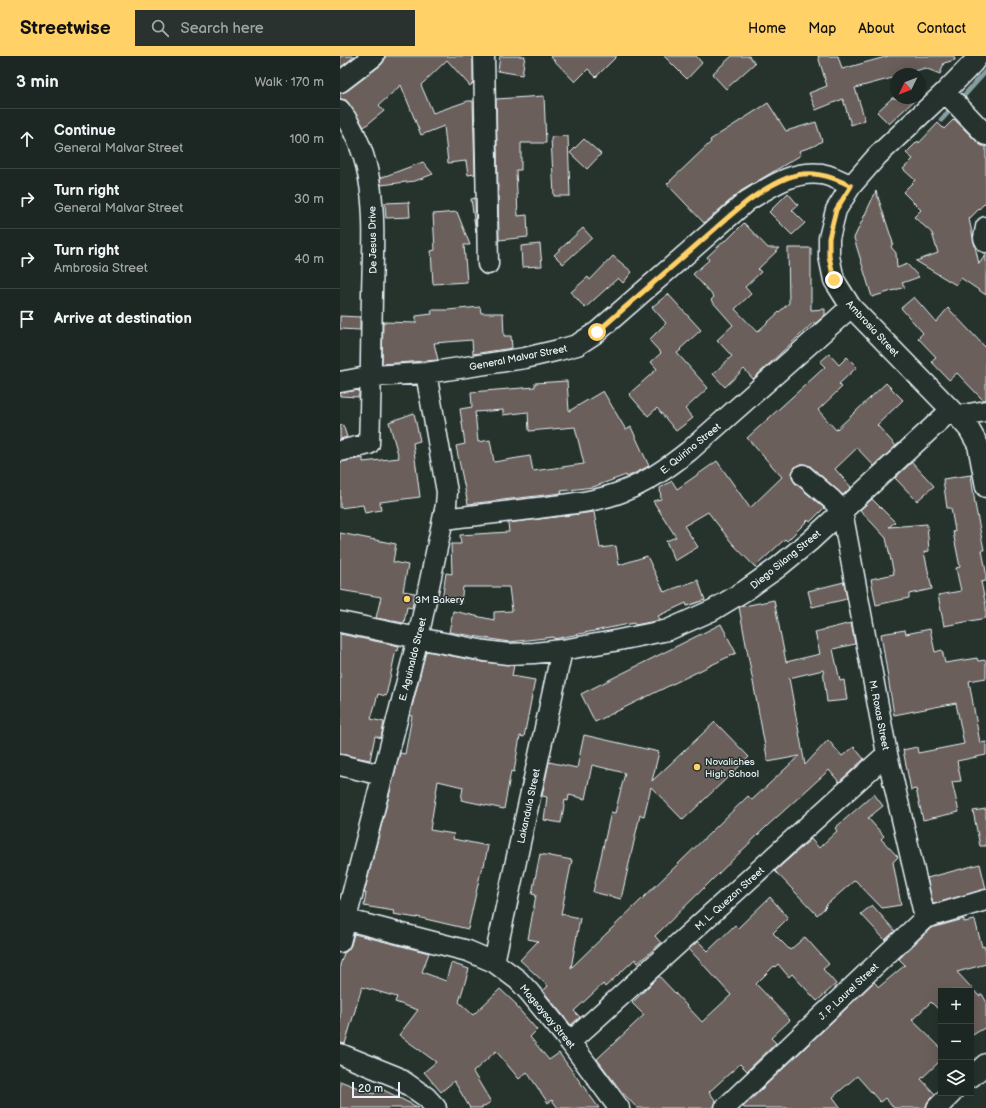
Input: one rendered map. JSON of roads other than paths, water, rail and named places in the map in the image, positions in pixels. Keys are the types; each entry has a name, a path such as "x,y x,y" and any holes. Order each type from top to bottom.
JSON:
{"street":[{"path":"340,82 374,56"},
{"path":"484,56 488,264"},
{"name":"Ambrosia Street","path":"978,56 948,96 878,155 851,186 836,210 829,238 829,256 834,280 851,307 969,429 978,445 986,487"},
{"path":"948,96 986,135"},
{"name":"De Jesus Drive","path":"340,110 359,140 368,166 374,237 372,376 369,444 340,451"},
{"name":"General Malvar Street","path":"340,382 372,376 426,373 525,358 577,345 597,332 747,201 772,186 788,177 805,174 823,174 838,179 851,186"},
{"path":"986,227 984,238 986,242"},
{"name":"E. Quirino Street","path":"444,519 576,503 624,492 645,482 669,467 689,451 851,307"},
{"name":"E. Aguinaldo Street","path":"340,942 343,919 418,638 444,519 447,492 426,373"},
{"path":"954,413 986,411"},
{"name":"Diego Silang Street","path":"340,622 485,651 508,654 562,650 668,630 713,610 746,590 777,568 810,541 954,413"},
{"path":"803,475 831,499 842,511"},
{"name":"M. Roxas Street","path":"842,511 887,754 925,918"},
{"name":"Lakandula Street","path":"494,962 562,650"},
{"name":"M. L. Quezon Street","path":"570,1042 887,754"},
{"path":"340,765 382,776"},
{"name":"J. P. Laurel Street","path":"725,1108 925,918 986,900"},
{"name":"Magsaysay Street","path":"343,919 468,951 494,962 518,980 530,993 570,1042 619,1108"},
{"path":"340,1054 397,1077 426,1098 436,1108"},
{"path":"974,1074 986,1064"},
{"path":"936,1108 949,1096"}],"waterway":[{"path":"960,100 986,71"},
{"path":"941,120 951,109"}],"place":[{"name":"3M Bakery","path":"407,599"},
{"name":"Novaliches High School","path":"697,767"}]}
